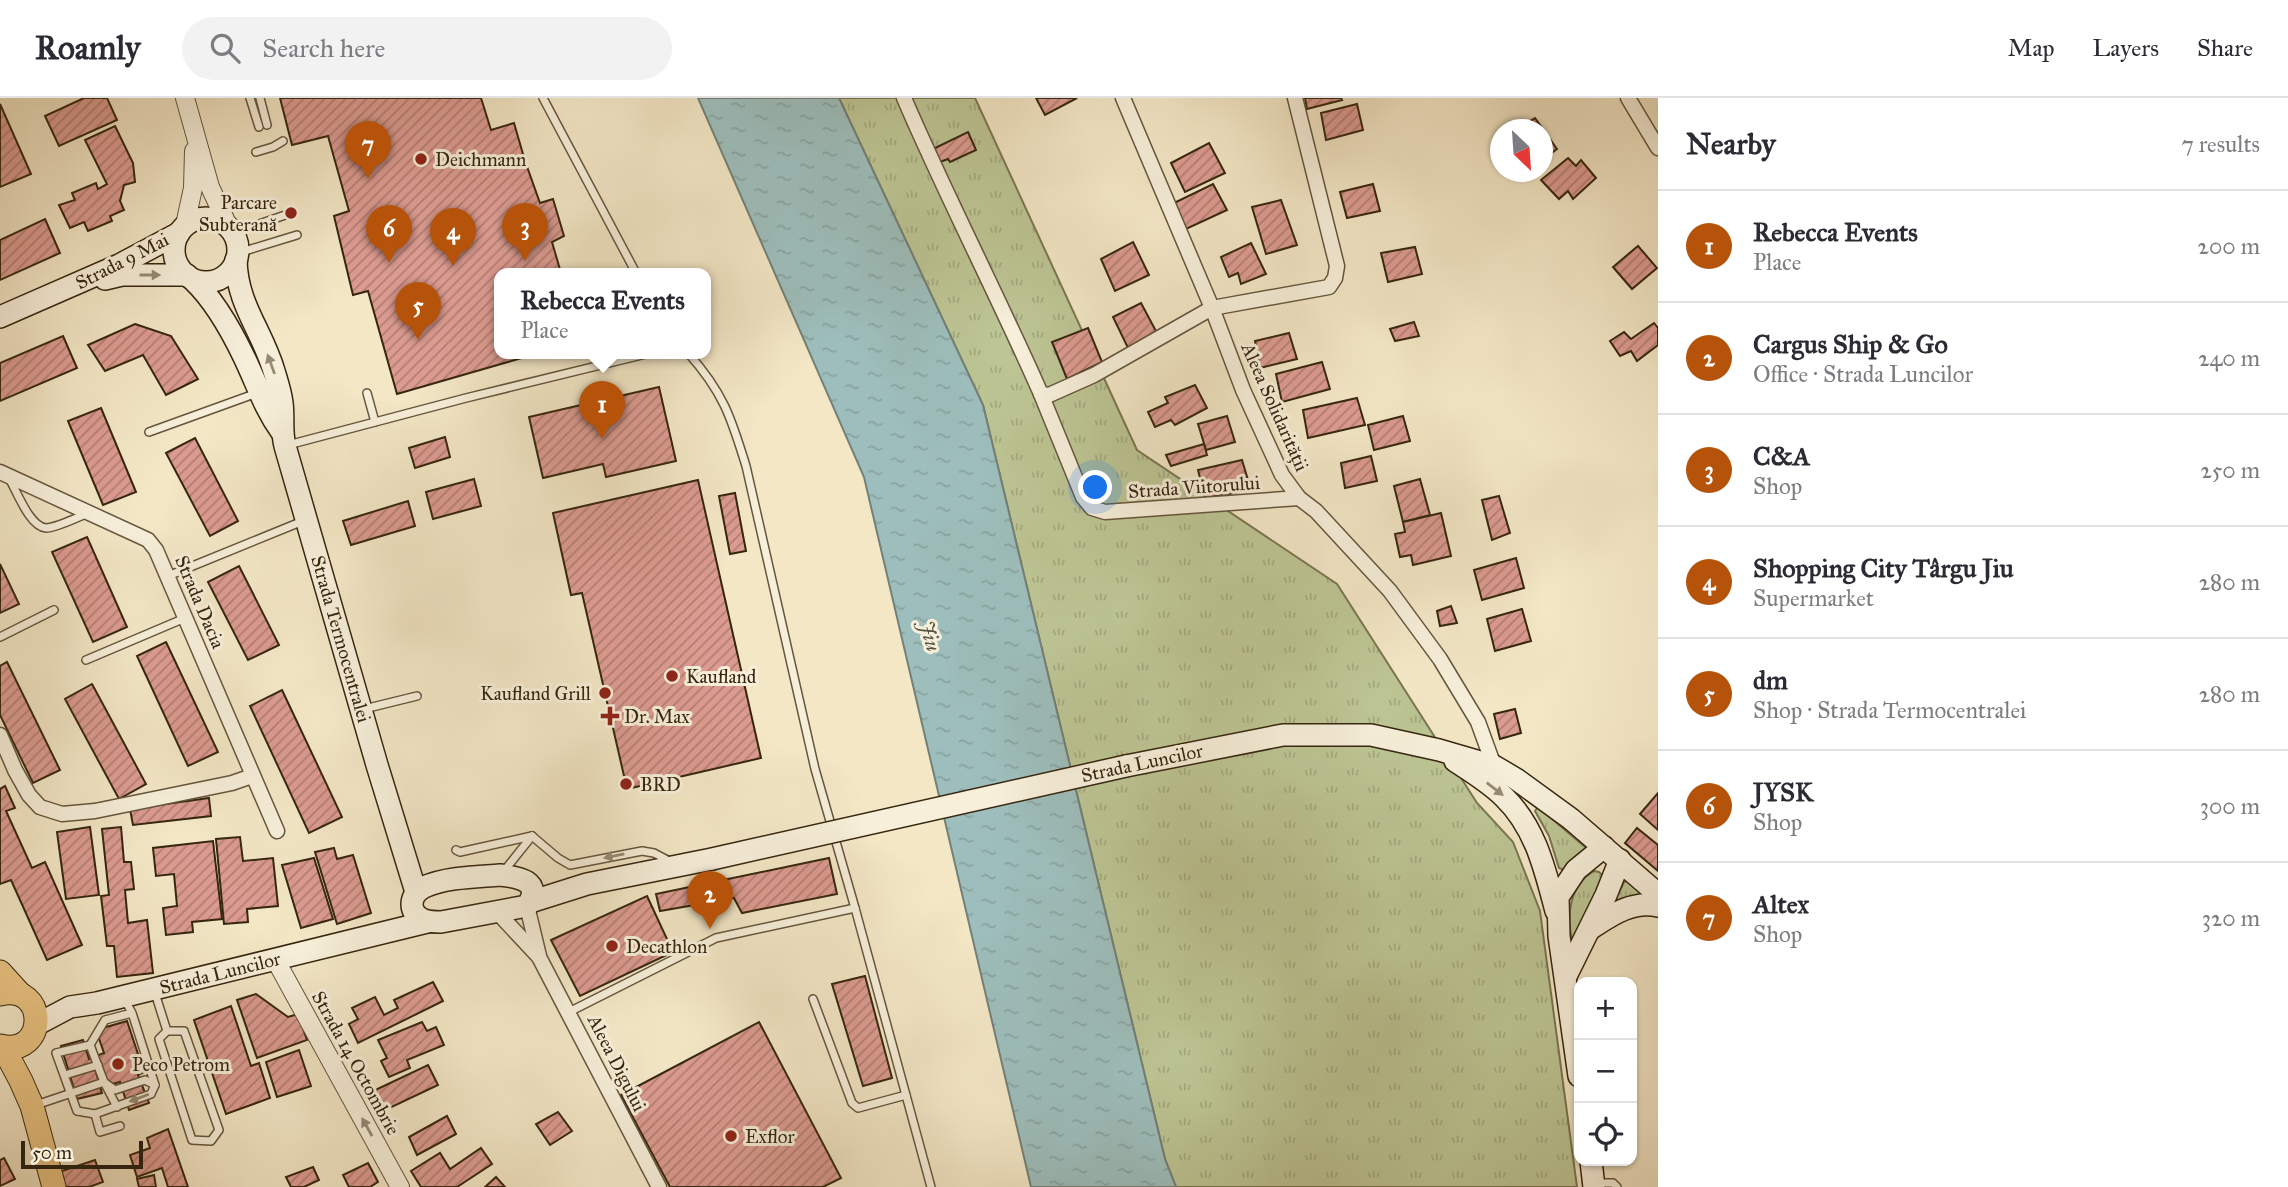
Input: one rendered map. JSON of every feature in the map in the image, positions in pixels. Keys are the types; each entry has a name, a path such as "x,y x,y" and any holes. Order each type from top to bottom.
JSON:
{"main road":[{"path":"212,218 234,243 232,269 216,280 207,282 190,278 180,268 174,251 182,229 193,220 212,218"},
{"name":"Strada 9 Mai","path":"0,317 119,265 182,229"},
{"name":"Strada Termocentralei","path":"234,243 237,280 243,301 274,369 282,403 283,438"},
{"name":"Strada 9 Mai","path":"65,289 122,275 190,278"},
{"name":"Strada Termocentralei","path":"190,278 204,290 231,333 283,438 418,907"},
{"name":"Strada Luncilor","path":"418,907 440,922 498,913 587,884 712,859 1126,766 1283,735 1371,735 1494,766 1538,794 1658,894"},
{"path":"1439,750 1504,797 1524,821 1535,842 1557,916 1574,1040"},
{"name":"Strada Termocentralei","path":"402,846 430,873 451,880"},
{"path":"1557,916 1558,897 1576,870 1612,853"},
{"path":"1566,976 1590,929 1612,853"},
{"name":"Strada Luncilor","path":"16,996 70,1007 128,1005 154,989 369,935 418,907 432,884 500,875 587,884"},
{"path":"523,878 532,889 528,904"},
{"path":"1590,929 1621,910 1643,905 1658,906"},
{"path":"0,972 16,996 34,1007 36,1025 27,1041 8,1047 32,1106 54,1187"},
{"name":"Strada Luncilor","path":"36,1025 70,1007"},
{"path":"1592,1166 1594,1185"}],"street":[{"name":"Strada Termocentralei","path":"185,98 215,202 234,243"},
{"name":"Strada Viitorului","path":"904,98 938,176 1014,332 1083,496 1092,508 1105,512 1299,498"},
{"name":"Aleea Solidarității","path":"1123,98 1212,308 1243,390 1282,475 1299,498 1316,511 1390,591 1419,630 1478,722 1494,766"},
{"path":"1041,394 1049,395 1094,375 1212,308 1329,287 1335,278 1337,266 1295,98"},
{"path":"1628,98 1658,148"},
{"name":"Strada Termocentralei","path":"182,229 193,188 195,137"},
{"name":"Strada Dacia","path":"4,474 148,540 156,550 277,831"},
{"path":"0,736 29,795 40,807 61,814 95,811 232,783 252,776"},
{"name":"Aleea Digului","path":"528,904 539,957"},
{"name":"Aleea Digului","path":"498,913 539,957 659,1187"},
{"name":"Strada 14 Octombrie","path":"275,959 400,1187"}],"lane":[{"path":"250,98 263,126 260,98"},
{"path":"542,98 633,268"},
{"path":"256,152 283,141"},
{"path":"234,243 291,213"},
{"path":"234,243 297,235"},
{"path":"283,438 375,422 626,359"},
{"path":"693,359 706,373 725,404 742,453 815,769 931,1187"},
{"path":"149,432 258,392"},
{"path":"367,393 375,422"},
{"path":"4,474 38,526 47,528 89,513"},
{"path":"168,576 307,519"},
{"path":"0,637 54,610"},
{"path":"86,660 185,618"},
{"path":"361,710 417,696"},
{"path":"456,850 460,852 532,836"},
{"path":"532,836 570,865 642,851 654,853 678,866"},
{"path":"500,875 532,836"},
{"path":"569,1012 716,938 855,908"},
{"path":"154,989 167,1031"},
{"path":"813,999 852,1103 858,1108 906,1096"},
{"path":"128,1005 155,1085 151,1094 95,1114 77,1111 56,1054 90,1045 105,1020 128,1005"},
{"path":"167,1031 184,1031 219,1130 211,1141 192,1140 159,1040 167,1031"},
{"path":"90,1045 117,1107"},
{"path":"65,1075 98,1065"},
{"path":"104,1082 115,1090 145,1080 155,1085"},
{"path":"32,1106 104,1082"},
{"path":"95,1114 100,1132 120,1126"},
{"path":"1594,1185 1613,1183 1617,1187"}],"green space":[{"path":"839,98 975,98 1137,450 1337,584 1477,803 1513,842 1540,911 1577,1187 1176,1187 1165,1159 983,405"},
{"path":"1538,807 1585,847 1586,851 1564,870 1559,868 1549,836 1535,811"},
{"path":"1594,871 1605,878 1573,942 1570,922 1572,902 1579,884"},
{"path":"1627,881 1644,896 1614,903 1624,882"}],"water":[{"name":"Jiu","path":"698,98 839,98 983,405 1165,1159 1176,1187 1031,1187 864,477"}],"building":[{"path":"84,98 107,98 117,120 59,146 45,116"},
{"path":"280,98 481,98 491,130 514,123 540,203 553,199 564,236 552,242 560,268 494,268 494,359 518,359 397,394 368,291 353,295 334,216 349,211 328,136 292,145"},
{"path":"1036,98 1077,98 1045,115"},
{"path":"1305,98 1341,98 1342,100 1307,109"},
{"path":"0,104 31,174 0,187"},
{"path":"1357,104 1363,130 1326,140 1321,113"},
{"path":"115,126 133,163 135,182 124,185 120,201 124,210 110,216 112,221 88,231 84,222 70,228 59,205 75,200 72,193 96,183 98,189 107,184 85,140"},
{"path":"968,132 976,150 950,162 948,159 940,162 933,149"},
{"path":"1209,143 1225,173 1185,192 1171,163"},
{"path":"1568,158 1576,166 1581,160 1596,178 1573,199 1568,191 1559,199 1543,182 1553,182 1553,170"},
{"path":"1213,184 1227,210 1186,229 1174,203"},
{"path":"1373,184 1380,211 1347,218 1340,192"},
{"path":"1281,200 1297,245 1266,254 1252,207"},
{"path":"45,219 60,253 0,280 0,240"},
{"path":"1133,242 1149,275 1115,291 1101,259"},
{"path":"1251,243 1266,274 1241,284 1238,273 1229,277 1221,257"},
{"path":"1638,246 1657,268 1632,289 1613,267"},
{"path":"1415,247 1422,274 1388,282 1381,253"},
{"path":"1141,303 1157,333 1128,348 1113,317"},
{"path":"1414,322 1419,336 1395,341 1390,329"},
{"path":"1654,323 1658,328 1658,345 1637,361 1631,351 1620,356 1610,341 1624,332 1631,339"},
{"path":"135,324 171,336 198,379 166,395 143,355 105,371 88,345"},
{"path":"1088,328 1102,362 1067,379 1052,342"},
{"path":"1289,333 1297,359 1260,368 1255,341"},
{"path":"63,336 77,368 0,401 0,363"},
{"path":"1322,362 1330,389 1282,402 1276,374"},
{"path":"1195,385 1207,408 1175,425 1171,420 1155,427 1148,412 1168,403 1165,397"},
{"path":"659,387 676,461 606,477 603,464 543,478 529,417"},
{"path":"1357,398 1365,425 1308,438 1303,410"},
{"path":"101,408 136,492 103,505 68,421"},
{"path":"1227,416 1235,442 1206,450 1198,424"},
{"path":"1403,416 1410,441 1374,450 1368,425"},
{"path":"445,437 450,457 415,468 409,448"},
{"path":"195,438 238,521 210,536 166,453"},
{"path":"1204,444 1207,455 1171,466 1166,455"},
{"path":"1371,456 1377,481 1345,488 1341,463"},
{"path":"1242,460 1251,490 1205,498 1198,470"},
{"path":"474,479 481,506 433,519 426,492"},
{"path":"1420,479 1430,515 1403,522 1394,486"},
{"name":"Kaufland","path":"698,480 761,758 627,789 582,593 571,595 553,513"},
{"path":"735,493 746,551 730,554 719,496"},
{"path":"1499,496 1510,533 1492,540 1482,500"},
{"path":"408,501 415,526 351,545 343,521"},
{"path":"1441,513 1451,556 1413,565 1411,555 1400,557 1395,534 1405,532 1403,522"},
{"path":"87,537 127,627 93,642 52,552"},
{"path":"1516,558 1524,588 1482,600 1474,570"},
{"path":"0,564 19,604 0,613"},
{"path":"239,566 279,645 248,660 208,582"},
{"path":"1451,606 1457,623 1440,626 1437,611"},
{"path":"1522,609 1531,641 1495,651 1487,619"},
{"path":"166,642 218,752 188,766 137,656"},
{"path":"7,662 60,770 33,783 0,715 0,666"},
{"path":"92,684 146,784 119,799 65,699"},
{"path":"282,690 342,817 309,833 250,706"},
{"path":"1515,709 1521,733 1500,739 1494,714"},
{"path":"5,786 15,808 6,811 32,868 45,862 82,945 47,960 11,880 0,884 0,789"},
{"path":"1658,793 1658,830 1640,814"},
{"path":"209,798 211,816 133,825 130,809"},
{"path":"90,827 99,895 66,899 57,832"},
{"path":"121,827 124,862 131,862 134,889 125,890 128,923 147,920 153,973 117,977 114,946 107,946 101,896 109,895 102,829"},
{"path":"1637,828 1658,845 1658,871 1625,843"},
{"path":"240,837 243,861 273,858 278,906 247,909 248,922 224,924 216,839"},
{"path":"213,841 222,919 192,922 193,932 166,935 163,908 177,906 174,874 156,876 153,848"},
{"path":"334,848 337,859 353,855 371,913 337,924 315,852"},
{"path":"314,858 333,919 301,928 282,865"},
{"path":"829,858 837,894 742,913 734,898 660,911 656,894"},
{"name":"Decathlon","path":"647,896 673,952 580,996 551,940"},
{"path":"865,976 892,1078 863,1086 832,984"},
{"path":"433,982 443,1001 358,1043 349,1024 358,1019 352,1008 375,997 384,1015 398,1008 394,1000"},
{"path":"256,994 288,1017 298,1014 307,1040 257,1058 237,1000"},
{"path":"231,1006 251,1066 259,1063 270,1098 226,1114 194,1020"},
{"name":"Peco Petrom","path":"127,1021 144,1072 138,1075 149,1103 129,1110 120,1082 101,1087 93,1062 102,1093 77,1099 61,1046 83,1040 89,1059 104,1053 96,1030"},
{"path":"422,1022 427,1031 436,1027 444,1045 407,1060 410,1068 389,1077 381,1061 387,1058 378,1040"},
{"name":"Exflor","path":"759,1022 841,1178 823,1187 670,1187 621,1095"},
{"path":"299,1050 311,1086 277,1097 266,1062"},
{"path":"428,1065 438,1085 379,1113 369,1093"},
{"path":"558,1112 572,1131 550,1145 536,1124"},
{"path":"447,1116 456,1134 417,1155 409,1137"},
{"path":"168,1129 188,1187 168,1187 162,1168 137,1177 130,1155 150,1148 147,1138"},
{"path":"481,1148 492,1164 457,1187 421,1187 411,1171 440,1153 450,1169"},
{"path":"4,1158 15,1179 0,1186 0,1160"},
{"path":"95,1160 103,1182 89,1187 64,1187 59,1172"},
{"path":"368,1163 378,1182 370,1187 349,1187 343,1175"},
{"path":"313,1167 319,1180 304,1187 291,1187 286,1177"},
{"path":"154,1175 156,1187 139,1187 137,1179"},
{"path":"496,1177 505,1187 485,1187"}],"place":[{"name":"Deichmann","path":"421,159"},
{"name":"Altex","path":"368,179"},
{"name":"Parcare Subterană","path":"291,213"},
{"name":"C&A","path":"525,261"},
{"name":"JYSK","path":"389,263"},
{"name":"Shopping City Târgu Jiu","path":"453,266"},
{"name":"dm","path":"418,340"},
{"name":"Rebecca Events","path":"602,439"},
{"name":"Kaufland","path":"672,676"},
{"name":"Kaufland Grill","path":"605,693"},
{"name":"Dr. Max","path":"610,716"},
{"name":"BRD","path":"626,784"},
{"name":"Cargus Ship & Go","path":"710,929"},
{"name":"Decathlon","path":"612,946"},
{"name":"Peco Petrom","path":"118,1064"},
{"name":"Exflor","path":"731,1136"}]}
